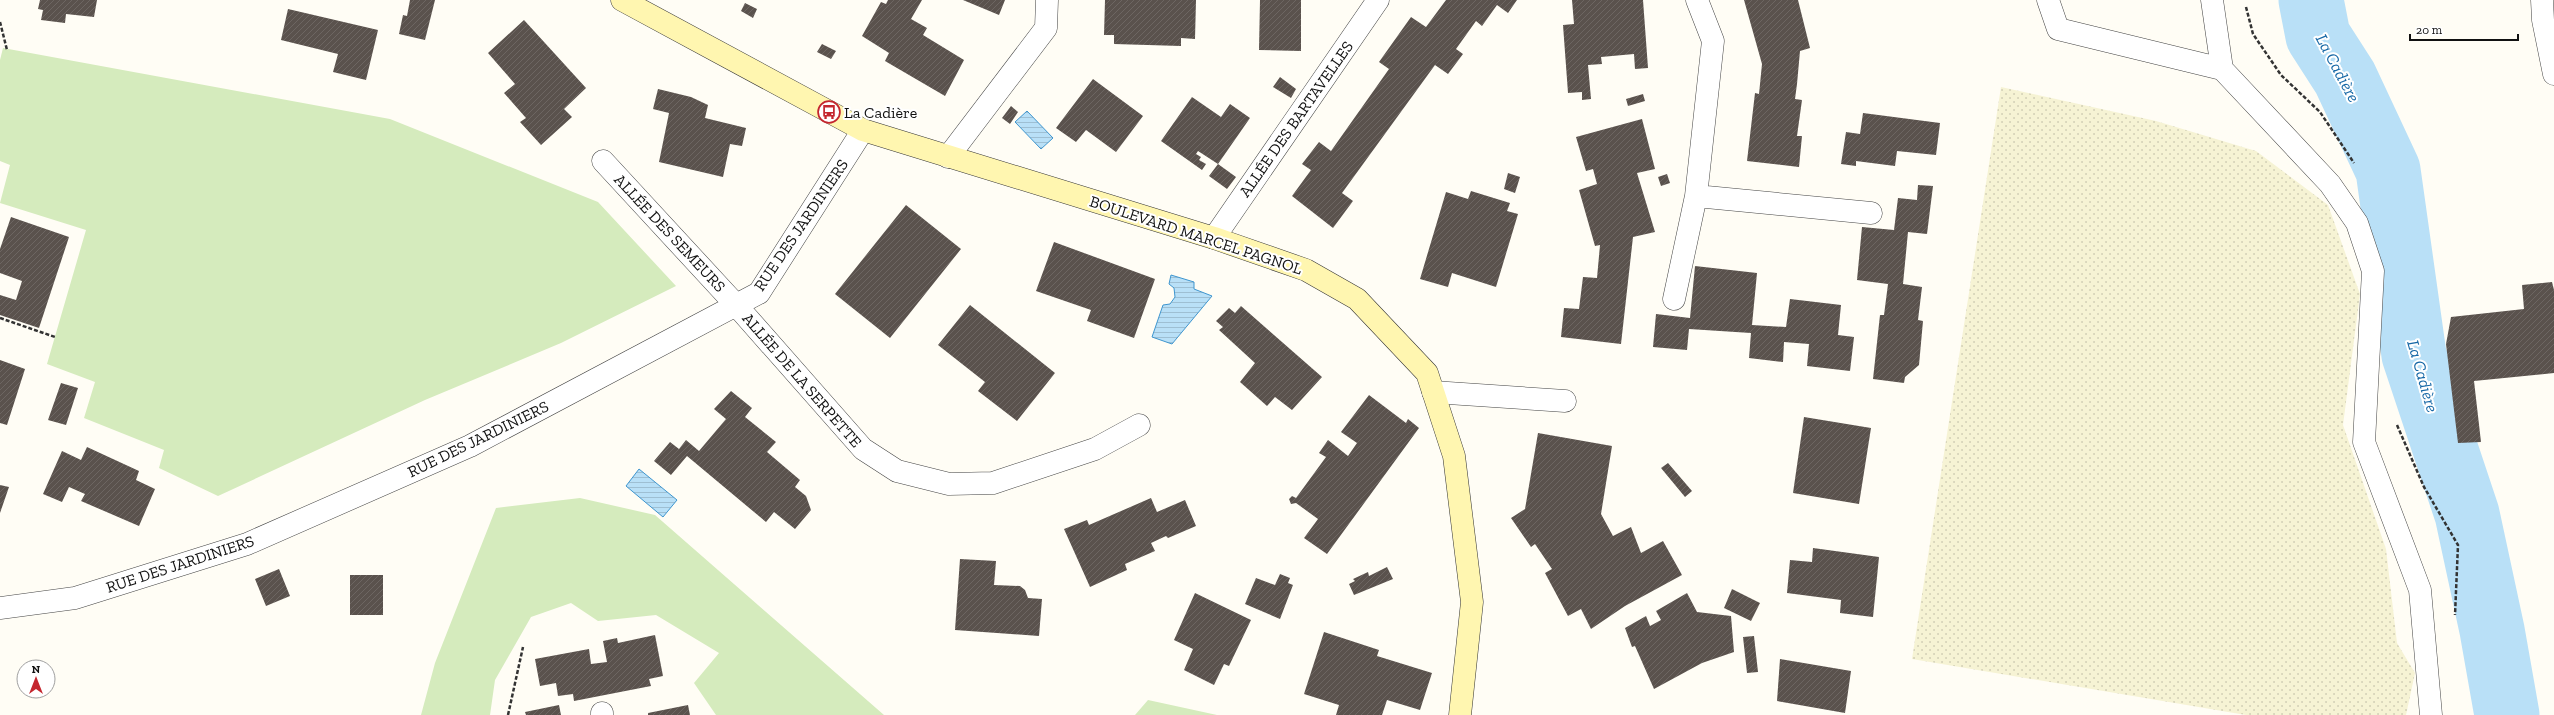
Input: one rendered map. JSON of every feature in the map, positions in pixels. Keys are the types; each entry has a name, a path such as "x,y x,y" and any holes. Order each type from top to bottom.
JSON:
{"street":[{"name":"BOULEVARD MARCEL PAGNOL","path":"622,0 863,130 1214,238 1306,270 1357,299 1427,372 1454,456 1472,602 1460,715"},
{"path":"948,157 1046,28 1047,0"},
{"name":"ALLÉE DES BARTAVELLES","path":"1214,238 1378,0"},
{"path":"1674,299 1696,196 1713,41 1696,0"},
{"path":"2048,0 2058,28 2222,69 2330,184 2357,223 2373,271 2364,442 2420,590 2430,715"},
{"path":"2212,0 2222,69"},
{"path":"2542,0 2543,20 2554,74"},
{"name":"RUE DES JARDINIERS","path":"0,608 75,598 247,544 470,446 736,305 759,292 863,130"},
{"name":"ALLÉE DES SEMEURS","path":"603,161 736,305"},
{"path":"1696,196 1871,213"},
{"name":"ALLÉE DE LA SERPETTE","path":"736,305 863,450 896,470 949,484 993,483 1096,449 1139,425"},
{"path":"1433,392 1565,401"}],"path":[{"path":"0,22 7,50"},
{"path":"0,318 55,337"},
{"path":"508,715 523,647"}],"shaded area":[{"path":"2001,87 2156,121 2256,151 2328,205 2360,294 2343,425 2386,549 2397,643 2415,673 2406,715 2246,715 1912,659"}],"green space":[{"path":"3,48 390,119 598,202 676,286 561,343 425,400 218,496 159,468 164,450 84,418 95,382 47,364 86,230 0,203 10,165 0,161 0,60"},
{"path":"580,498 655,515 884,715 716,715 694,683 719,653 656,615 598,621 571,603 531,617 495,680 490,715 421,715 435,663 496,508"},
{"path":"1148,700 1217,715 1135,715"}],"water":[{"path":"1027,111 1053,138 1041,149 1015,122"},
{"path":"1171,275 1194,282 1194,289 1212,296 1172,344 1152,337 1163,305 1170,304 1175,297 1174,288 1169,284"},
{"path":"639,469 677,500 663,517 626,486"}],"building":[{"path":"40,0 97,0 94,17 66,14 65,23 41,20 43,10 38,9"},
{"path":"410,0 435,0 425,40 399,34 403,15 407,16"},
{"path":"888,0 922,0 911,19 927,28 923,35 964,60 945,96 885,61 889,53 862,36 881,2 886,4"},
{"path":"963,0 1005,0 999,15"},
{"path":"1105,0 1196,0 1195,39 1181,38 1181,46 1114,44 1114,35 1104,35"},
{"path":"1260,0 1301,0 1301,51 1259,50"},
{"path":"1446,0 1517,0 1508,13 1497,5 1482,26 1476,21 1456,49 1463,54 1448,74 1435,65 1342,193 1353,201 1333,228 1292,196 1311,170 1302,164 1319,142 1331,151 1389,69 1379,62 1411,17 1426,27"},
{"path":"1572,0 1643,0 1648,68 1635,69 1634,54 1601,57 1602,64 1588,65 1591,99 1582,100 1582,92 1568,93 1563,25 1574,24"},
{"path":"1744,0 1798,0 1810,48 1800,51 1795,99 1802,100 1797,136 1802,136 1799,167 1747,161 1755,93 1759,94 1762,64"},
{"path":"745,3 757,9 753,18 741,11"},
{"path":"288,9 378,30 366,80 333,72 338,54 281,40"},
{"path":"524,20 586,88 564,109 572,117 541,145 520,122 526,118 504,93 515,84 488,53"},
{"path":"822,44 836,51 831,59 817,52"},
{"path":"1280,77 1296,89 1291,98 1273,87"},
{"path":"1093,79 1143,116 1116,152 1086,130 1076,142 1056,128"},
{"path":"658,89 691,97 708,105 705,118 746,128 742,146 730,144 723,177 659,162 669,113 653,109"},
{"path":"1643,94 1645,101 1628,106 1626,99"},
{"path":"1192,97 1221,117 1230,104 1250,118 1218,164 1198,151 1196,154 1201,157 1199,160 1206,164 1202,170 1161,141"},
{"path":"1011,106 1018,112 1010,124 1002,118"},
{"path":"1863,113 1940,123 1936,155 1897,151 1895,166 1856,161 1856,166 1841,164 1846,132 1860,134"},
{"path":"1642,119 1655,169 1637,173 1655,232 1633,237 1621,344 1561,337 1564,308 1579,309 1583,277 1597,278 1600,245 1595,246 1579,190 1597,184 1593,169 1586,171 1576,137"},
{"path":"1218,164 1236,177 1227,189 1209,176"},
{"path":"1508,173 1520,177 1515,193 1504,189"},
{"path":"1667,174 1670,183 1661,186 1658,177"},
{"path":"1918,185 1933,186 1927,234 1908,232 1903,284 1922,287 1918,320 1923,321 1919,365 1905,377 1904,383 1873,379 1880,315 1884,315 1888,284 1857,280 1862,227 1894,230 1898,198 1917,200"},
{"path":"1471,191 1510,203 1507,211 1518,214 1496,287 1452,273 1448,287 1420,279 1446,192 1468,199"},
{"path":"906,205 961,249 890,338 835,294"},
{"path":"11,217 69,237 39,328 0,315 0,295 16,300 22,281 0,273 0,249"},
{"path":"1054,242 1155,279 1134,338 1087,321 1091,310 1036,291"},
{"path":"1695,266 1757,273 1752,325 1786,327 1790,299 1841,305 1838,335 1854,337 1850,371 1807,366 1809,344 1784,342 1783,362 1749,358 1751,333 1689,329 1687,350 1653,347 1656,314 1690,318"},
{"path":"2552,282 2554,290 2554,373 2474,381 2481,442 2458,443 2446,344 2451,317 2524,309 2522,285"},
{"path":"970,305 1055,373 1017,421 978,391 985,382 938,345"},
{"path":"1241,306 1322,377 1292,410 1275,397 1267,406 1240,382 1255,363 1219,330 1223,327 1216,321 1229,308 1235,313"},
{"path":"0,360 25,369 7,425 0,423"},
{"path":"61,383 78,388 66,425 48,420"},
{"path":"731,391 752,408 745,417 776,442 767,452 800,480 795,487 806,496 811,510 795,529 774,512 766,522 687,456 671,475 654,461 670,442 679,449 686,440 699,451 726,419 714,409"},
{"path":"1369,395 1406,423 1408,419 1419,428 1327,554 1304,538 1318,519 1296,503 1291,504 1289,499 1292,496 1296,498 1326,457 1319,453 1328,440 1348,456 1357,443 1341,432"},
{"path":"1804,417 1871,428 1859,504 1793,493"},
{"path":"1538,433 1612,446 1601,514 1613,536 1631,527 1641,553 1663,541 1682,575 1625,606 1591,629 1581,609 1568,616 1545,573 1552,569 1535,544 1531,547 1511,518 1525,509"},
{"path":"87,447 139,471 136,480 155,489 139,526 81,501 85,494 69,487 62,502 43,494 62,451 81,460"},
{"path":"1668,463 1692,491 1685,497 1661,468"},
{"path":"0,485 9,487 0,513"},
{"path":"1151,498 1157,512 1185,500 1196,526 1168,538 1166,536 1151,543 1155,551 1125,564 1127,570 1090,587 1064,529 1087,520 1089,525"},
{"path":"1813,548 1879,557 1873,617 1840,613 1841,600 1787,593 1790,560 1812,562"},
{"path":"960,559 996,561 994,585 1020,586 1025,590 1028,598 1042,599 1039,636 955,630"},
{"path":"1387,567 1393,579 1354,595 1349,584 1355,581 1353,579 1368,572 1369,576"},
{"path":"279,569 290,596 266,606 255,579"},
{"path":"1280,574 1290,578 1288,583 1293,585 1280,619 1245,604 1256,578 1275,585"},
{"path":"350,575 383,575 383,615 350,615"},
{"path":"1732,589 1760,603 1751,621 1724,608"},
{"path":"1195,593 1251,620 1229,666 1224,664 1214,685 1184,670 1193,649 1174,640"},
{"path":"1687,593 1697,612 1731,616 1734,652 1702,663 1654,689 1635,646 1632,647 1625,628 1646,616 1650,626 1661,620 1656,611"},
{"path":"1324,632 1379,650 1377,656 1432,673 1420,710 1387,700 1382,715 1336,715 1339,705 1304,694"},
{"path":"655,635 663,676 649,679 651,686 574,701 573,694 558,696 556,683 540,686 535,659 589,649 591,664 607,662 603,641 617,638 618,643"},
{"path":"1754,636 1758,672 1747,673 1743,637"},
{"path":"1780,659 1851,671 1845,713 1777,701"},
{"path":"559,705 561,715 526,715 525,712"},
{"path":"688,705 690,715 648,715 648,713"}],"waterway":[{"name":"La Cadière","path":"2311,0 2318,36 2345,78 2388,170 2414,355 2467,514 2492,630 2507,715"}],"place":[{"name":"La Cadière","path":"829,112"}]}
